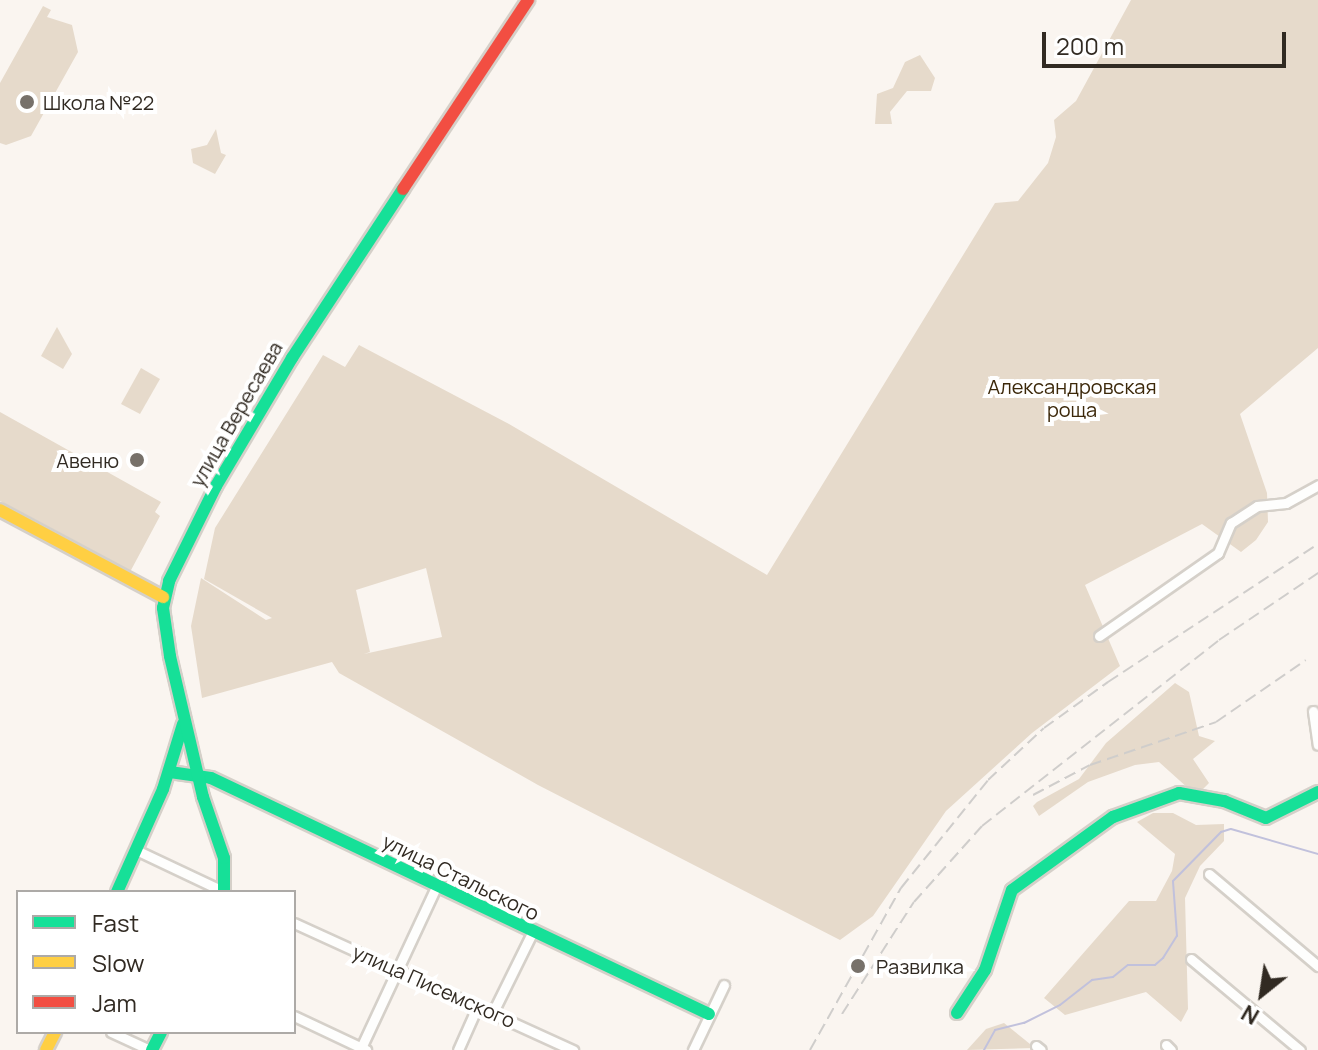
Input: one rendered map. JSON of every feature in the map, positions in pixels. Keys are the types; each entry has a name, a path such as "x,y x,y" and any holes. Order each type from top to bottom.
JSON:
{"main road":[{"name":"улица Вересаева","path":"163,597 216,486 292,358 528,0"},
{"path":"0,510 163,597 197,774 224,858 224,890"},
{"path":"118,890 170,772 184,717"},
{"path":"170,772 197,774"},
{"name":"улица Стальского","path":"197,774 709,1014"},
{"path":"957,1013 985,970 1012,890 1113,817 1179,793 1224,801 1266,818 1318,792"}],"street":[{"path":"1099,636 1218,553 1231,523 1257,506 1286,503 1318,485"},
{"path":"1313,711 1318,745"},
{"path":"136,850 220,890"},
{"path":"1209,874 1318,966"},
{"path":"296,1017 362,1049 436,887"},
{"name":"улица Писемского","path":"296,924 573,1050"},
{"path":"493,1012 532,933"},
{"path":"1191,959 1300,1050"},
{"path":"693,1050 724,985"},
{"path":"458,1050 478,1005"},
{"path":"115,1034 151,1050"}],"green space":[{"name":"Александровская роща","path":"1131,0 1318,0 1318,348 1240,414 1267,493 1268,522 1256,540 1241,552 1202,524 1085,585 1120,666 1032,733 946,811 873,916 840,940 538,785 339,673 332,662 202,698 191,626 201,578 266,620 272,618 204,579 215,528 323,355 345,367 359,345 509,424 767,575 995,203 1018,201 1048,163 1056,137 1054,120 1076,101","holes":["426,568 442,637 364,654 370,652 356,590"]},
{"path":"43,6 51,10 47,17 72,25 78,52 31,136 6,145 0,143 0,83"},
{"path":"920,55 935,78 931,91 907,91 890,112 892,124 875,124 877,94 893,88 905,62"},
{"path":"216,129 221,153 226,155 215,174 193,163 191,149 207,145"},
{"path":"57,327 72,354 63,369 41,356"},
{"path":"141,368 160,379 140,414 121,404"},
{"path":"0,412 161,502 155,512 160,516 130,572 0,501"},
{"path":"1175,683 1189,692 1199,736 1215,741 1193,759 1209,783 1203,789 1189,789 1159,762 1135,765 1088,782 1039,816 1033,806 1037,802 1079,779 1106,743"},
{"path":"1153,813 1173,813 1196,825 1224,824 1224,841 1200,866 1185,898 1188,1009 1181,1022 1146,992 1065,1015 1044,998 1129,901 1156,901 1172,871 1175,854 1137,822"},
{"path":"1004,1023 1035,1048 967,1050 986,1029"}],"waterway":[{"path":"984,1050 995,1030 1024,1023 1060,1005 1092,980 1113,977 1128,965 1155,965 1163,958 1177,936 1173,881 1221,832 1231,829 1318,854"}],"railway":[{"path":"810,1050 901,888 988,780 1044,728 1108,682 1318,544"},
{"path":"842,1014 914,902 982,826 1219,640 1318,573"},
{"path":"1033,795 1090,765 1216,722 1306,660"}],"traffic: fast":[{"path":"224,890 224,858 203,797 170,656 163,608 169,581 216,486 292,358 403,189"},
{"path":"118,890 163,789 183,724"},
{"path":"170,772 211,778 709,1014"},
{"path":"957,1013 985,970 1012,890 1113,817 1179,793 1224,801 1266,818 1318,792"},
{"path":"152,1050 160,1034"}],"traffic: slow":[{"path":"0,510 163,597"},
{"path":"46,1050 54,1034"}],"traffic: jam":[{"path":"403,189 528,0"}],"place":[{"name":"Школа №22","path":"27,102"},
{"name":"Авеню","path":"137,460"},
{"name":"Развилка","path":"858,966"}]}
